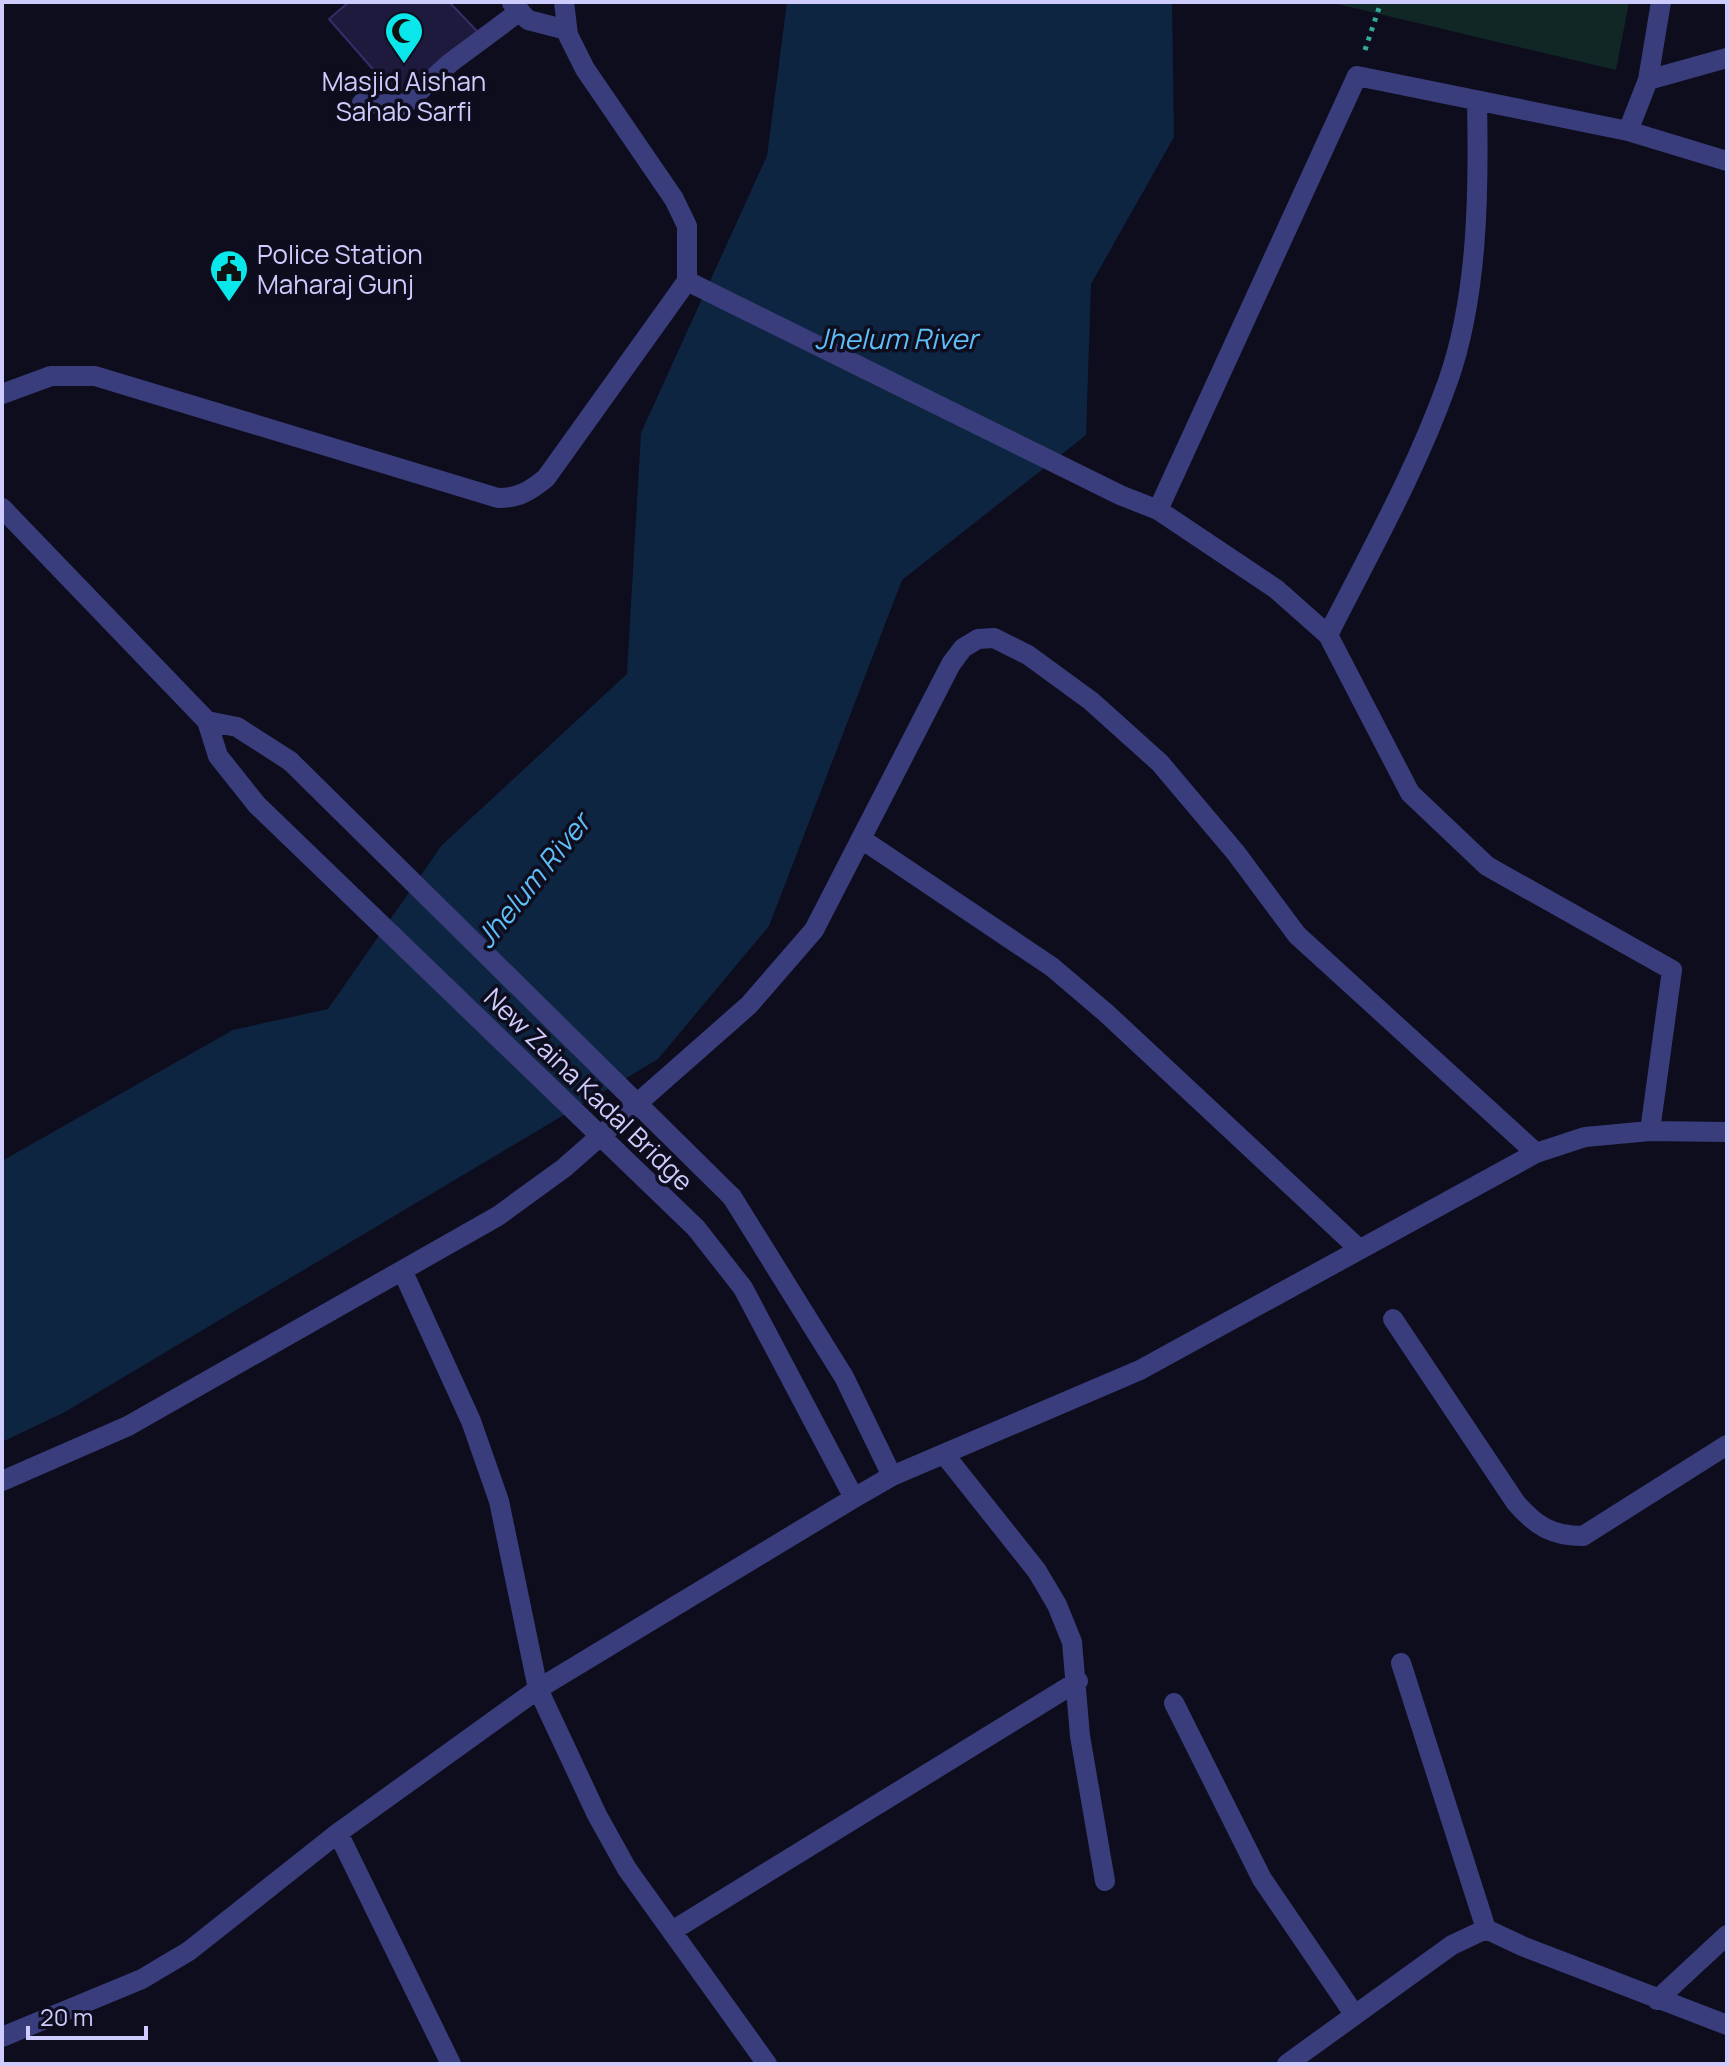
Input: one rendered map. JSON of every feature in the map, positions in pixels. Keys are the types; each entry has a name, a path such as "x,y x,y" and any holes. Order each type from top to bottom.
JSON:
{"street":[{"path":"2,394 51,376 95,376 498,498 514,498 546,478 696,286 687,226 674,199 585,69 567,30 564,2"},
{"path":"1628,131 1648,80 1661,2"},
{"path":"362,103 404,105 516,6 528,20 567,30"},
{"path":"1648,80 1727,58"},
{"path":"1158,510 1357,76 1628,131 1727,161"},
{"path":"1328,635 1407,482 1449,379 1467,294 1479,188 1477,102"},
{"path":"696,286 1120,495 1158,510 1276,589 1328,635 1410,793 1487,866 1672,970 1650,1131"},
{"path":"2,508 207,721"},
{"path":"2,1481 128,1426 403,1272 498,1216 555,1175 749,1005 814,930 951,664 963,648 978,639 994,638 1028,655 1127,732 1160,763 1219,831 1297,935 1536,1153"},
{"name":"New Zaina Kadal Bridge","path":"854,1498 743,1288 696,1228 257,805 218,756 207,721 237,727 290,761 732,1197 844,1377 892,1476"},
{"path":"863,840 1052,967 1105,1012 1358,1248"},
{"path":"2,2037 142,1979 189,1951 338,1833 538,1689 892,1476 1140,1370 1536,1153 1585,1137 1650,1131 1727,1132"},
{"path":"403,1272 471,1421 495,1489 538,1689 627,1869 767,2064"},
{"path":"1393,1319 1516,1503 1535,1524 1561,1536 1583,1536 1727,1445"},
{"path":"944,1454 1037,1571 1072,1642 1078,1681 1080,1736 1105,1881"},
{"path":"1401,1663 1486,1929"},
{"path":"672,1931 1078,1681"},
{"path":"1174,1703 1262,1879 1354,2014"},
{"path":"338,1833 451,2064"},
{"path":"1293,2062 1354,2014 1452,1945 1486,1929 1657,2000 1727,2025"},
{"path":"1657,2000 1727,1935"}],"path":[{"path":"1357,76 1381,2"}],"green space":[{"path":"1329,2 1629,2 1616,70"}],"water":[{"name":"Jhelum River","path":"787,2 1172,2 1174,137 1091,284 1086,435 902,580 769,926 658,1059 65,1412 2,1442 2,1161 233,1030 328,1009 442,845 627,674 641,433 767,156"}],"building":[{"name":"Masjid Aishan Sahab Sarfi","path":"349,2 449,2 478,32 399,99 329,19"}],"place":[{"name":"Masjid Aishan Sahab Sarfi","path":"404,65"},
{"name":"Police Station Maharaj Gunj","path":"229,303"}]}
